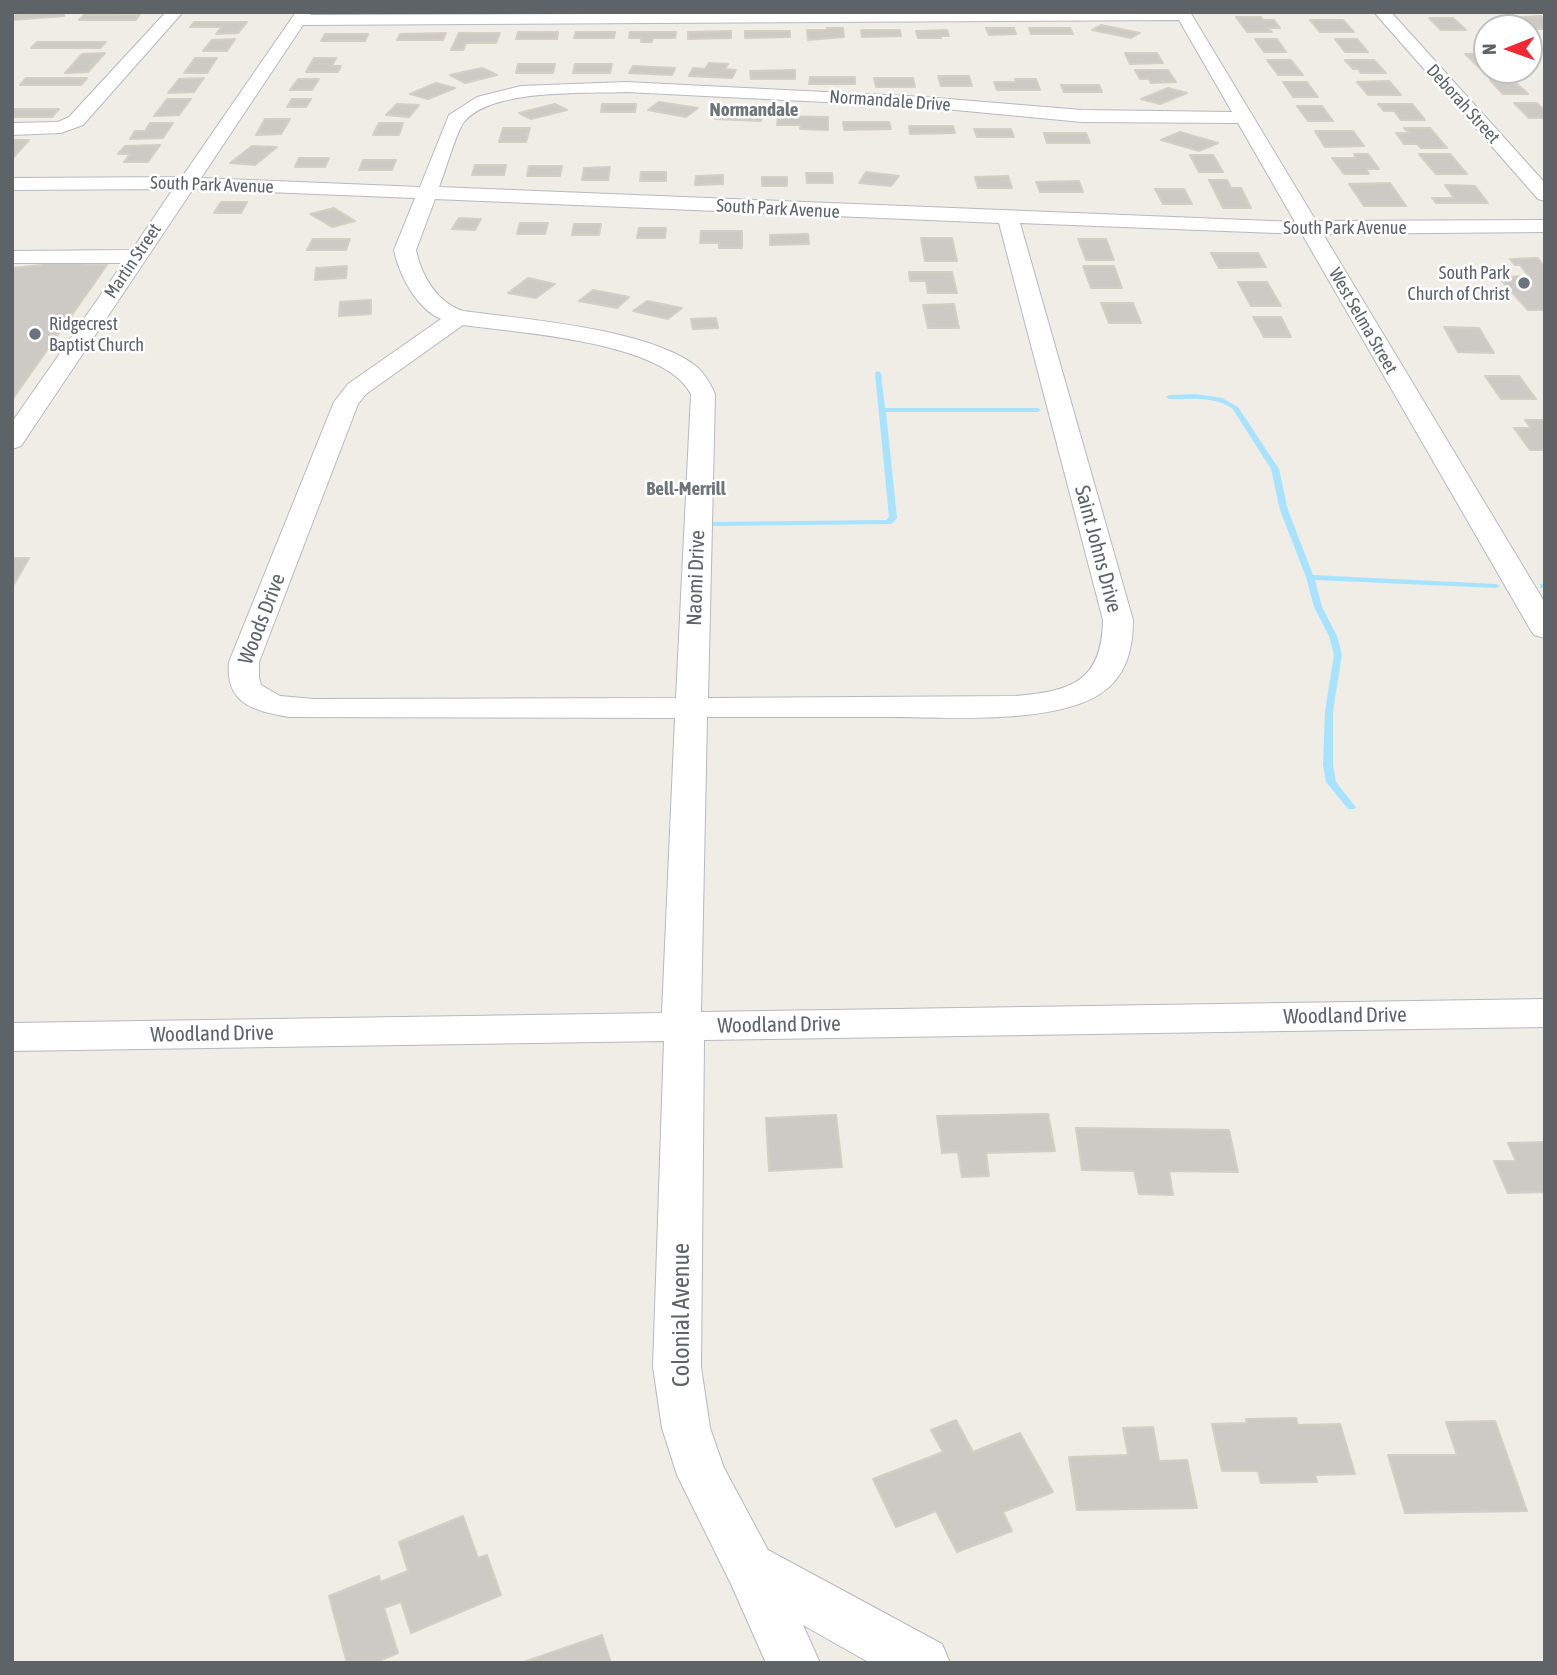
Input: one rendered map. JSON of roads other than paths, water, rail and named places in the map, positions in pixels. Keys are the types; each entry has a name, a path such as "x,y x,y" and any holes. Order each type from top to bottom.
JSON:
{"street":[{"path":"12,129 61,127 76,121 175,12"},
{"name":"Deborah Street","path":"1382,12 1545,195"},
{"path":"301,16 1183,14"},
{"name":"West Selma Street","path":"1183,14 1545,629"},
{"name":"Martin Street","path":"12,441 301,16"},
{"name":"Normandale Drive","path":"425,193 456,119 483,101 533,90 626,87 924,102 1082,116 1244,118"},
{"name":"South Park Avenue","path":"12,184 187,183 1008,219 1309,228 1545,226"},
{"path":"425,193 405,250 406,258 425,292 443,310 459,317"},
{"name":"Saint Johns Drive","path":"691,707 1019,705 1078,693 1099,680 1111,664 1118,646 1118,621 1008,219"},
{"path":"12,257 136,256"},
{"name":"Naomi Drive","path":"459,317 633,347 672,361 688,371 698,383 704,407 681,1002 683,1027"},
{"name":"Woods Drive","path":"459,317 356,389 346,402 244,662 241,673 247,690 256,698 271,704 314,709 691,707"},
{"name":"Woodland Drive","path":"12,1037 1545,1013"},
{"name":"Colonial Avenue","path":"683,1027 685,1068 677,1367 686,1428 702,1475 750,1567 793,1663"},
{"path":"750,1567 923,1663"}],"waterway":[{"path":"713,524 888,522 893,518 878,373"},
{"path":"1169,397 1212,397 1235,407 1275,469 1284,510 1310,577"},
{"path":"883,410 1038,410"},
{"path":"1310,577 1496,586"},
{"path":"1310,577 1318,607 1333,636 1338,655 1329,711 1328,765 1331,782 1351,807"}],"place":[{"name":"South Park Church of Christ","path":"1524,283"},
{"name":"Ridgecrest Baptist Church","path":"35,334"}],"district":[{"name":"Normandale","path":"754,110"},
{"name":"Bell-Merrill","path":"686,489"}]}
